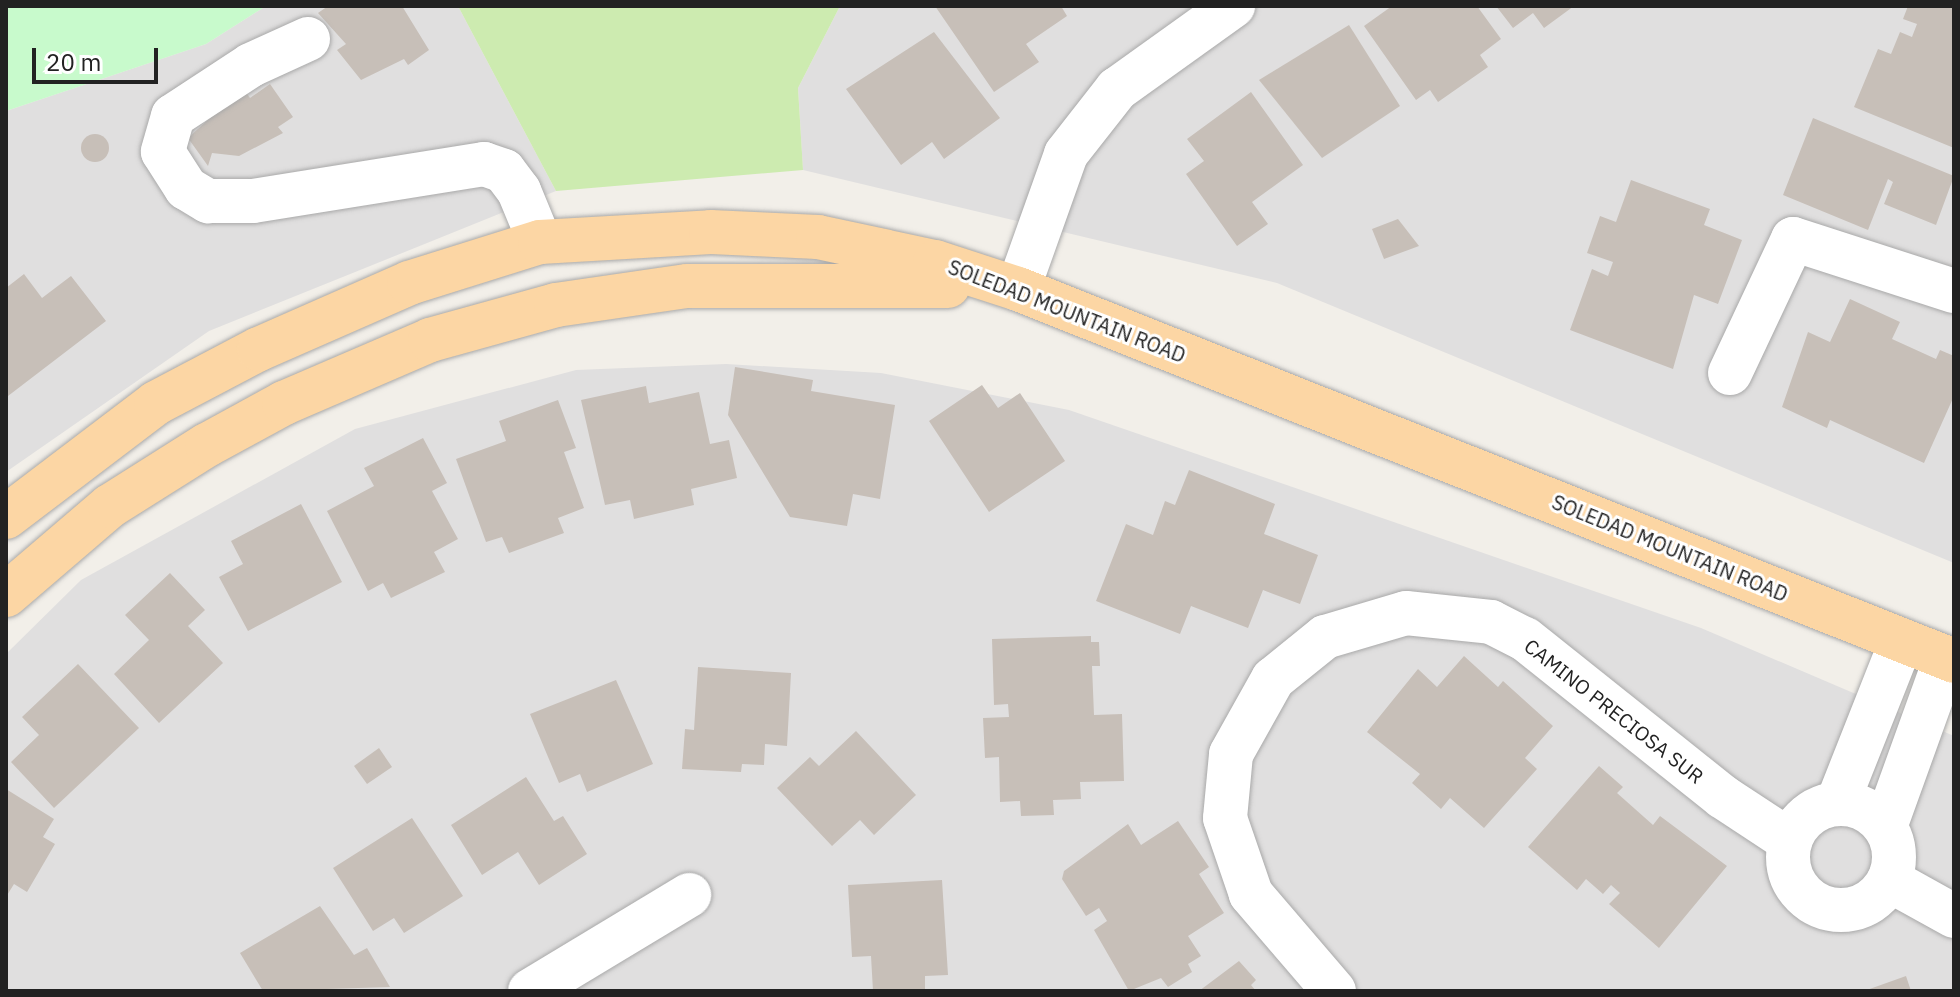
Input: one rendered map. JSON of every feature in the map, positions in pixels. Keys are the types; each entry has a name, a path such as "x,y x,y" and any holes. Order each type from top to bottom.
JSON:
{"main road":[{"name":"SOLEDAD MOUNTAIN ROAD","path":"6,517 156,403 259,349 409,283 540,242 711,232 818,237 935,262 1018,289 1950,659"},
{"path":"6,595 110,506 207,445 284,403 430,340 556,305 687,286 870,283 1018,289"}],"street":[{"path":"1018,289 1066,154 1117,89 1233,6"},
{"path":"308,39 251,65 173,116 163,152 186,188 208,201 253,201 484,164 504,171 519,191 540,242"},
{"path":"1730,373 1793,239 1952,285"},
{"name":"CAMINO PRECIOSA SUR","path":"1334,991 1251,894 1225,818 1231,754 1273,679 1325,637 1406,613 1491,622 1525,639 1723,797 1790,841"},
{"path":"1837,804 1902,640"},
{"path":"1885,827 1950,659"},
{"path":"1837,804 1858,807 1885,827 1893,844 1889,880 1864,906 1828,909 1799,889 1790,874 1790,841 1810,813 1837,804"},
{"path":"1889,880 1954,916"},
{"path":"530,991 689,895"}],"shaded area":[{"path":"266,6 458,6 556,191 209,331 6,472 6,111 206,44"},
{"path":"840,6 1954,6 1954,563 1277,283 803,170 798,88"},
{"path":"726,364 881,373 1069,410 1701,628 1954,736 1954,991 6,991 6,654 81,580 355,429 576,370"}],"green space":[{"path":"6,6 266,6 206,44 6,111"},
{"path":"458,6 840,6 798,88 803,170 556,191"}],"building":[{"path":"328,6 402,6 429,50 408,65 404,59 361,80 337,50 346,44 318,13"},
{"path":"935,6 1061,6 1067,16 1026,44 1039,62 994,92"},
{"path":"1392,6 1477,6 1501,39 1480,55 1488,67 1438,102 1430,90 1416,100 1364,26"},
{"path":"1496,6 1574,6 1544,28 1533,13 1513,28"},
{"path":"1908,6 1954,6 1954,148 1854,107 1878,49 1891,54 1900,32 1912,37 1917,24 1903,19"},
{"path":"1349,25 1400,106 1322,158 1259,80"},
{"path":"934,32 1000,118 944,159 932,142 901,165 846,89"},
{"path":"270,84 293,117 278,127 283,133 239,156 212,153 208,166 188,138 243,88 250,98"},
{"path":"1251,92 1303,165 1252,202 1268,224 1237,246 1186,174 1204,161 1187,139"},
{"path":"1813,118 1954,176 1936,225 1884,204 1893,182 1888,179 1868,230 1783,195"},
{"path":"95,134 105,138 109,148 105,158 95,162 85,158 81,148 85,138"},
{"path":"1631,180 1710,209 1704,225 1742,240 1718,304 1694,295 1673,369 1570,330 1592,269 1608,276 1613,262 1587,253 1600,216 1616,222"},
{"path":"1398,219 1419,246 1384,259 1372,229"},
{"path":"24,274 42,298 71,276 106,321 8,396 6,288"},
{"path":"1850,299 1900,322 1892,339 1936,359 1940,350 1954,356 1954,396 1924,463 1830,420 1827,428 1782,407 1808,332 1830,342"},
{"path":"735,367 813,380 811,391 895,405 880,499 853,494 847,526 790,517 728,415"},
{"path":"982,385 998,408 1020,393 1065,461 989,512 929,421"},
{"path":"646,386 649,403 699,392 710,444 729,440 737,478 691,489 694,505 634,519 630,500 605,505 581,400"},
{"path":"558,400 576,448 564,452 584,508 558,518 564,533 509,553 502,537 486,542 456,459 506,441 499,421"},
{"path":"423,438 447,483 432,491 458,539 434,552 445,572 391,598 383,583 368,591 327,511 374,486 364,468"},
{"path":"1189,470 1275,504 1264,534 1318,555 1300,604 1263,590 1248,628 1191,606 1180,634 1096,601 1126,524 1153,535 1165,501 1175,505"},
{"path":"301,504 342,582 248,631 219,577 243,564 231,541"},
{"path":"170,573 205,610 188,626 223,663 159,723 114,674 149,640 125,615"},
{"path":"1091,636 1091,642 1099,642 1100,666 1092,666 1094,715 1122,714 1124,781 1080,782 1081,799 1053,800 1054,815 1021,816 1020,801 1000,802 999,757 985,758 983,718 1009,717 1008,704 994,705 992,639"},
{"path":"1464,656 1498,687 1503,681 1553,726 1525,758 1537,769 1484,828 1450,798 1441,809 1412,783 1420,774 1367,732 1418,669 1437,687"},
{"path":"78,664 139,728 54,808 11,762 39,735 22,717"},
{"path":"698,667 791,673 787,746 765,744 764,765 742,764 741,772 682,769 685,729 694,730"},
{"path":"616,680 653,764 587,792 580,774 559,783 530,714"},
{"path":"856,731 916,795 874,835 860,820 832,846 777,788 810,757 819,766"},
{"path":"379,748 392,767 367,784 354,766"},
{"path":"1599,766 1623,787 1617,793 1653,825 1660,816 1727,866 1659,948 1609,904 1620,893 1611,885 1603,894 1586,879 1577,890 1528,847"},
{"path":"526,777 554,821 563,816 587,854 539,885 518,852 482,875 451,825"},
{"path":"6,789 54,819 43,837 55,844 27,892 14,884 6,897"},
{"path":"412,818 463,896 404,933 394,918 373,931 333,868"},
{"path":"1178,821 1209,867 1199,874 1224,913 1188,936 1201,956 1188,964 1192,972 1168,987 1161,978 1129,991 1094,930 1107,921 1099,908 1086,916 1062,879 1064,871 1128,824 1141,845"},
{"path":"942,880 948,975 925,976 925,991 873,991 871,956 852,957 848,885"},
{"path":"320,906 354,955 367,948 390,987 263,991 240,953"},
{"path":"1239,961 1256,980 1251,985 1256,991 1199,991"},
{"path":"1906,976 1911,991 1864,991"}]}
